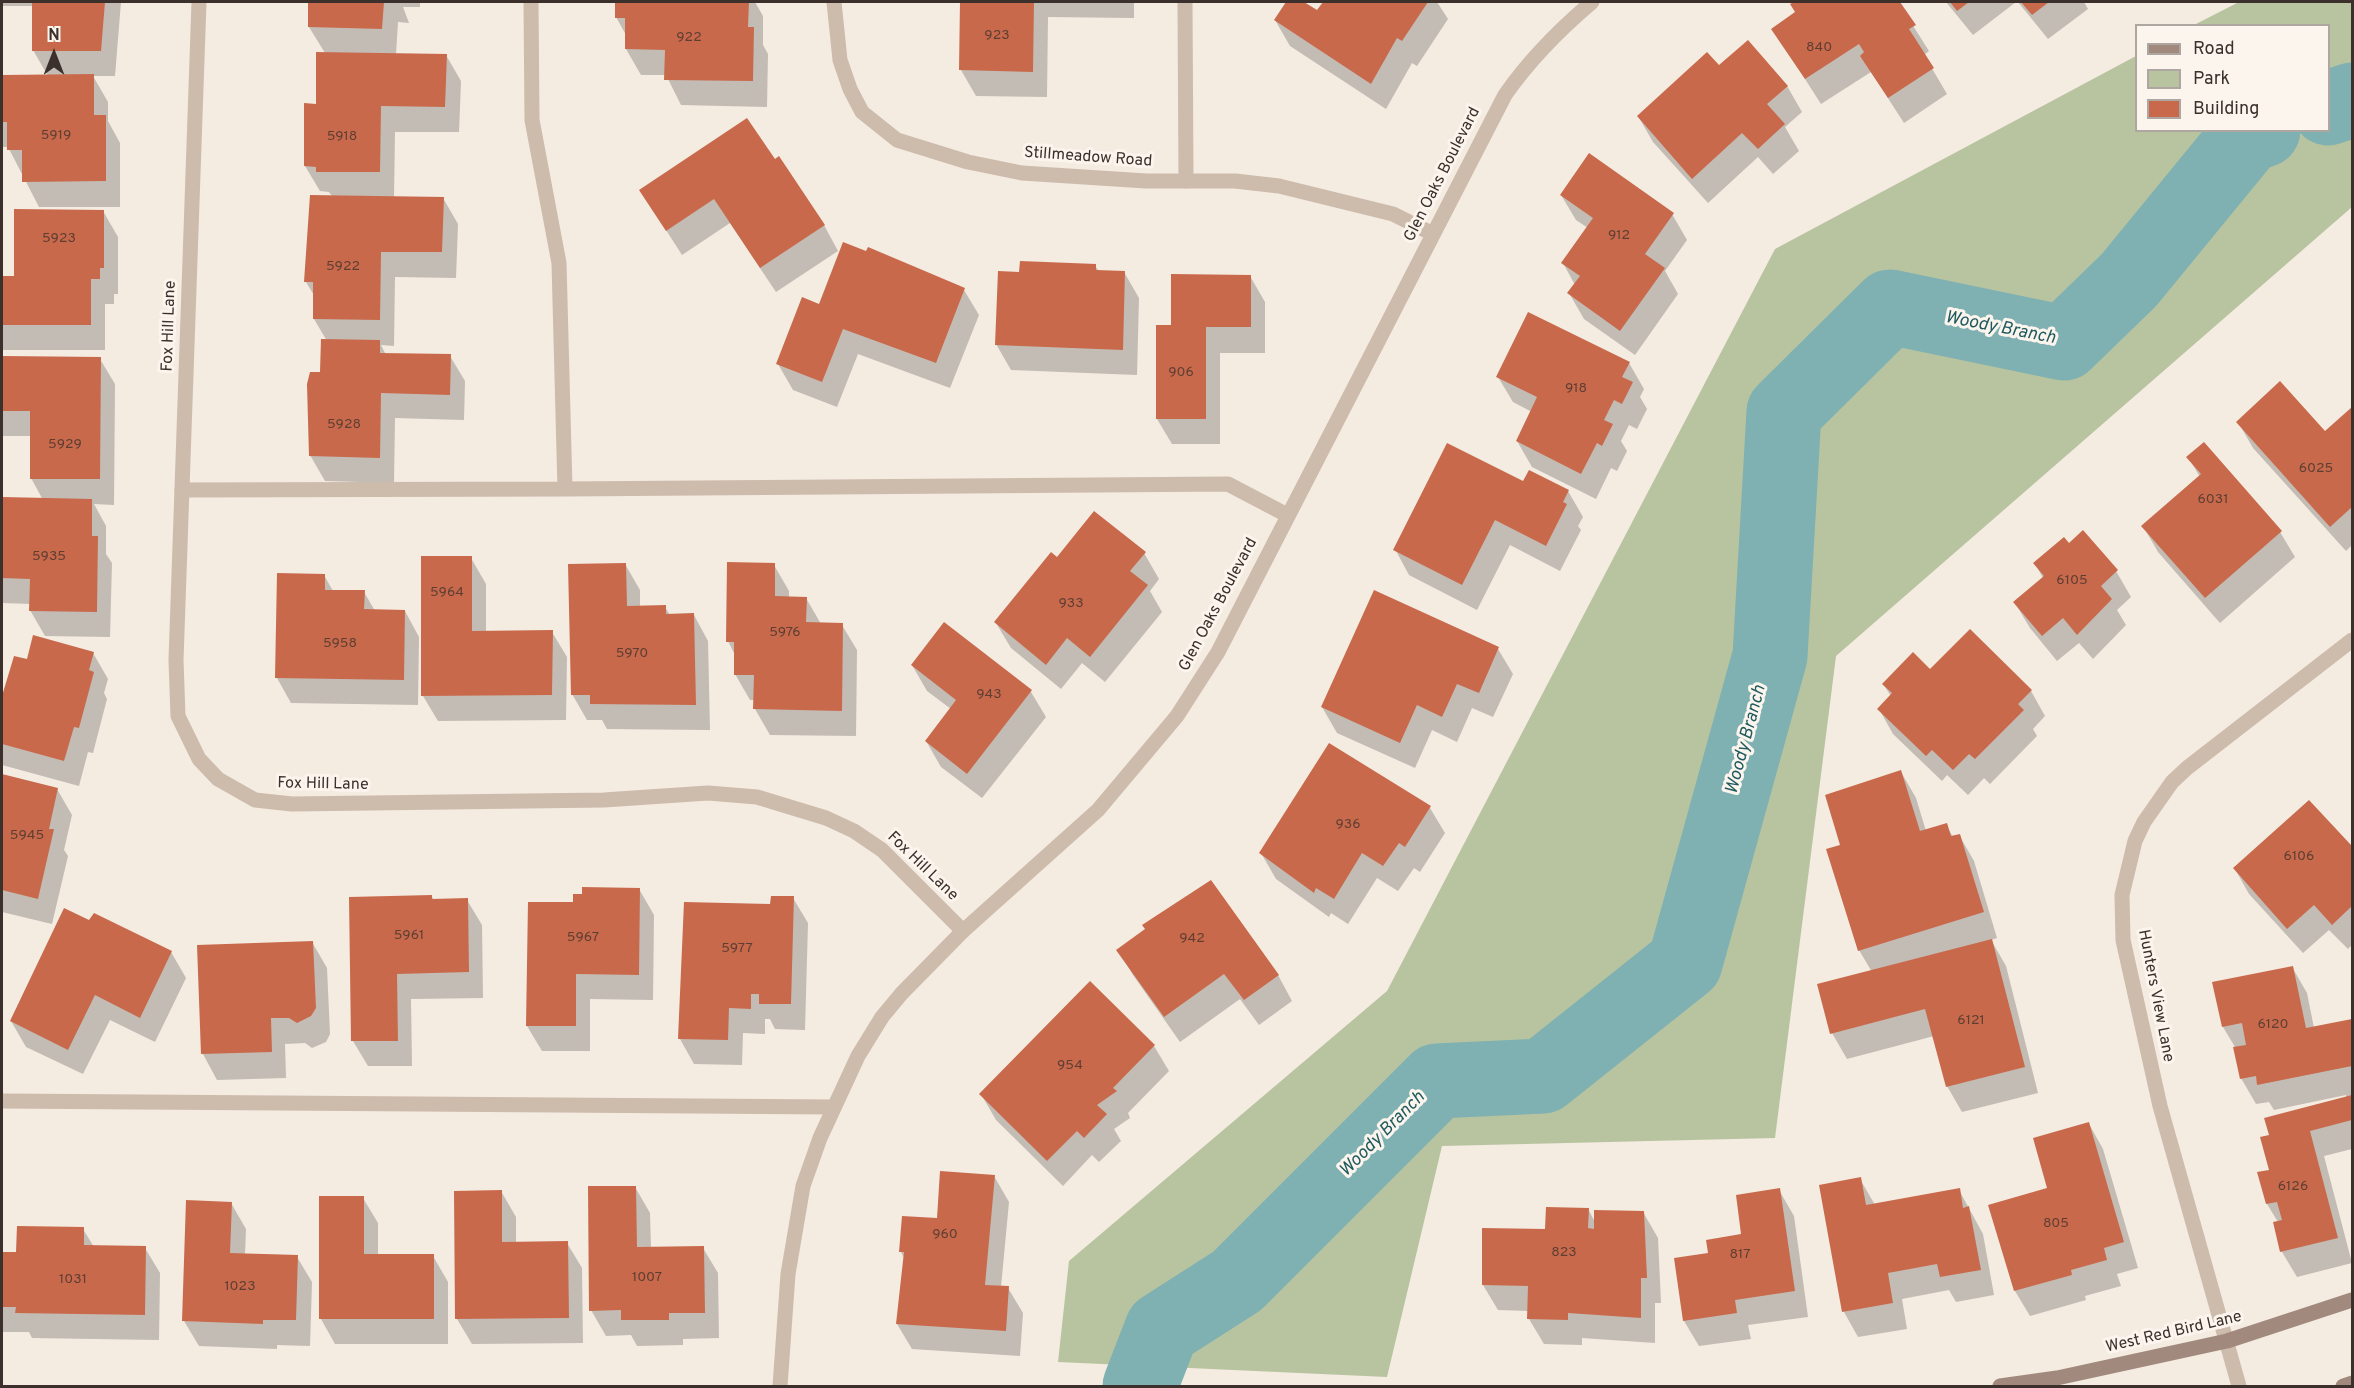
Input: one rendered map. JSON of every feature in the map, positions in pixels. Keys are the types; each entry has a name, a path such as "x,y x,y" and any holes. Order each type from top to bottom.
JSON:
{"main road":[{"name":"West Red Bird Lane","path":"2000,1386 2056,1378 2228,1341 2352,1300"},
{"path":"2343,1386 2352,1383"}],"street":[{"name":"Fox Hill Lane","path":"199,2 176,660 178,716 199,759 218,779 255,800 292,804 604,800 708,793 757,797 826,818 854,831 882,850 963,931"},
{"path":"531,2 532,120 559,263 565,489"},
{"name":"Stillmeadow Road","path":"834,2 840,60 849,89 862,112 897,140 968,162 1022,173 1186,181 1235,181 1279,186 1393,214 1433,234"},
{"path":"1185,2 1186,181"},
{"name":"Glen Oaks Boulevard","path":"780,1386 793,1232 803,1186 834,1107 858,1056 882,1017 902,993 963,931 1098,810 1177,716 1218,652 1505,95 1526,65 1564,25 1592,2"},
{"path":"182,490 1228,484 1287,516"},
{"name":"Hunters View Lane","path":"2239,1386 2228,1341 2200,1256 2160,1106 2123,940 2122,895 2135,841 2144,822 2172,782 2352,640"},
{"path":"2,1101 834,1107"}],"green space":[{"path":"2239,2 2352,2 2352,207 1836,656 1775,1138 1442,1146 1387,1377 1058,1362 1069,1261 1387,991 1775,249 2135,57 2135,132 2330,132 2330,24 2196,24"}],"building":[{"path":"32,2 105,2 101,51 32,51"},
{"path":"308,2 384,2 382,29 308,27"},
{"path":"615,2 749,2 748,27 754,27 753,81 664,80 665,50 625,49 625,18 615,18"},
{"path":"960,2 1034,2 1033,72 959,70"},
{"path":"1286,2 1304,2 1317,10 1323,2 1428,2 1402,41 1397,38 1371,84 1274,20"},
{"path":"1794,2 1900,2 1916,25 1909,29 1934,68 1888,98 1860,56 1864,52 1859,44 1805,79 1771,29 1795,12 1790,4"},
{"path":"1950,2 1969,2 1957,11"},
{"path":"2021,2 2049,2 2032,15"},
{"path":"1748,40 1788,86 1767,104 1785,124 1758,149 1742,133 1692,179 1637,116 1707,52 1719,65"},
{"path":"316,52 447,54 445,107 381,106 380,172 316,172 316,167 304,166 304,103 316,104"},
{"path":"94,74 94,115 106,115 106,181 22,182 22,150 7,150 7,122 2,122 2,75"},
{"path":"747,118 775,159 779,156 825,225 760,268 714,199 666,231 639,190"},
{"path":"1589,153 1674,213 1645,254 1665,268 1620,331 1567,293 1580,276 1561,263 1593,218 1560,195"},
{"path":"310,195 444,197 442,252 381,252 380,320 313,319 313,282 304,282"},
{"path":"14,209 104,210 104,268 100,268 100,279 91,279 91,325 2,325 2,276 14,276"},
{"path":"843,242 866,251 868,247 965,288 936,363 843,329 822,382 776,364 802,297 819,304"},
{"path":"1020,261 1096,264 1096,270 1125,271 1123,350 995,345 998,271 1019,272"},
{"path":"1171,274 1251,275 1251,327 1206,327 1206,419 1156,419 1156,325 1171,325"},
{"path":"1528,312 1630,362 1622,377 1633,382 1622,404 1614,400 1604,420 1613,424 1602,446 1597,443 1581,474 1516,441 1537,397 1496,377"},
{"path":"321,339 380,340 380,353 451,354 450,395 381,393 380,458 309,456 307,384 310,372 320,372"},
{"path":"2,356 101,357 100,479 30,479 30,411 2,411"},
{"path":"2280,381 2325,431 2352,407 2352,507 2330,527 2236,422"},
{"path":"2204,442 2282,531 2205,598 2141,526 2201,474 2186,457"},
{"path":"1447,443 1523,481 1529,470 1569,490 1563,502 1567,504 1546,546 1495,520 1462,585 1393,550"},
{"path":"2,497 92,499 92,536 98,536 97,612 29,611 30,579 2,578"},
{"path":"1094,511 1146,552 1130,571 1148,585 1090,657 1067,638 1046,665 994,622 1051,552 1057,557"},
{"path":"2083,530 2118,570 2101,586 2112,599 2077,635 2063,618 2042,636 2013,602 2044,576 2033,563 2064,537 2069,543"},
{"path":"421,556 472,556 472,631 553,630 552,695 421,696"},
{"path":"727,562 775,563 775,596 807,597 806,622 843,623 842,711 753,709 754,675 734,675 734,642 726,642"},
{"path":"626,563 627,606 666,605 666,614 694,613 696,705 590,704 590,695 571,695 568,564"},
{"path":"277,573 325,574 325,590 365,590 364,609 405,610 404,680 275,678"},
{"path":"1374,590 1499,647 1479,693 1457,684 1442,717 1417,705 1400,743 1321,707"},
{"path":"944,622 1032,690 967,774 925,741 956,700 911,665"},
{"path":"1970,629 2032,690 2018,704 2024,710 1975,759 1969,754 1953,770 1932,750 1926,756 1877,709 1892,693 1882,684 1913,652 1930,669"},
{"path":"33,635 94,652 89,670 94,672 79,728 74,727 64,761 2,744 2,696 14,656 27,659"},
{"path":"1329,743 1431,806 1405,847 1399,843 1383,866 1362,853 1334,899 1316,888 1314,893 1259,853"},
{"path":"1901,770 1920,831 1947,823 1951,836 1960,834 1984,912 1858,951 1826,849 1840,845 1825,795"},
{"path":"2,774 58,788 49,829 54,829 38,899 2,890"},
{"path":"2309,800 2352,844 2352,906 2332,925 2314,905 2287,929 2233,868"},
{"path":"1211,880 1279,975 1244,1000 1224,974 1164,1017 1116,950 1145,929 1142,925"},
{"path":"582,887 640,888 639,975 576,974 576,1026 526,1026 528,902 573,902 573,894 582,894"},
{"path":"432,895 432,899 468,898 469,972 397,974 398,1041 351,1041 349,897"},
{"path":"771,896 794,896 791,1004 759,1004 759,994 751,994 751,1009 729,1008 728,1040 678,1039 684,902 770,904"},
{"path":"64,908 89,920 94,913 172,951 140,1018 95,995 68,1050 10,1021"},
{"path":"1992,939 2025,1067 1946,1087 1925,1009 1830,1034 1817,984"},
{"path":"313,941 316,1008 311,1016 297,1023 289,1018 271,1018 272,1052 201,1054 197,945"},
{"path":"2293,966 2306,1028 2352,1019 2352,1066 2257,1085 2256,1076 2240,1079 2233,1047 2246,1045 2242,1023 2222,1027 2212,982"},
{"path":"1090,981 1155,1045 1113,1088 1117,1091 1097,1105 1107,1114 1084,1138 1077,1131 1047,1161 979,1094"},
{"path":"2352,1095 2352,1120 2310,1131 2338,1238 2280,1252 2273,1222 2282,1220 2277,1202 2266,1204 2257,1172 2269,1170 2260,1137 2269,1135 2264,1118"},
{"path":"2089,1122 2124,1242 2104,1248 2107,1260 2071,1270 2072,1275 2014,1291 1988,1205 2047,1188 2033,1138"},
{"path":"940,1171 995,1175 985,1285 1009,1286 1006,1331 896,1324 904,1252 899,1252 902,1216 937,1218"},
{"path":"1861,1177 1866,1205 1960,1188 1963,1208 1969,1206 1981,1270 1940,1277 1937,1264 1888,1273 1893,1303 1842,1312 1819,1185"},
{"path":"588,1186 636,1186 637,1247 704,1246 705,1313 669,1313 669,1320 621,1320 621,1310 589,1311"},
{"path":"1780,1188 1795,1291 1735,1300 1737,1313 1683,1321 1674,1258 1708,1253 1706,1240 1741,1234 1736,1195"},
{"path":"502,1190 502,1242 568,1241 569,1318 455,1319 454,1191"},
{"path":"319,1196 364,1196 364,1254 434,1254 434,1319 319,1319"},
{"path":"186,1200 232,1202 230,1253 298,1255 296,1320 263,1320 263,1324 182,1321"},
{"path":"1546,1207 1589,1208 1588,1228 1594,1229 1594,1210 1644,1211 1647,1278 1641,1278 1641,1318 1568,1313 1568,1320 1527,1319 1528,1286 1482,1285 1482,1228 1545,1229"},
{"path":"17,1226 84,1227 84,1245 146,1246 145,1315 15,1313 16,1307 2,1307 2,1252 16,1252"}],"waterway":[{"name":"Woody Branch","path":"2330,107 2352,100"},
{"name":"Woody Branch","path":"1140,1386 1162,1329 1237,1281 1437,1081 1543,1076 1685,963 1770,656 1784,412 1890,307 2064,343 2129,280 2247,136 2258,132"}]}
